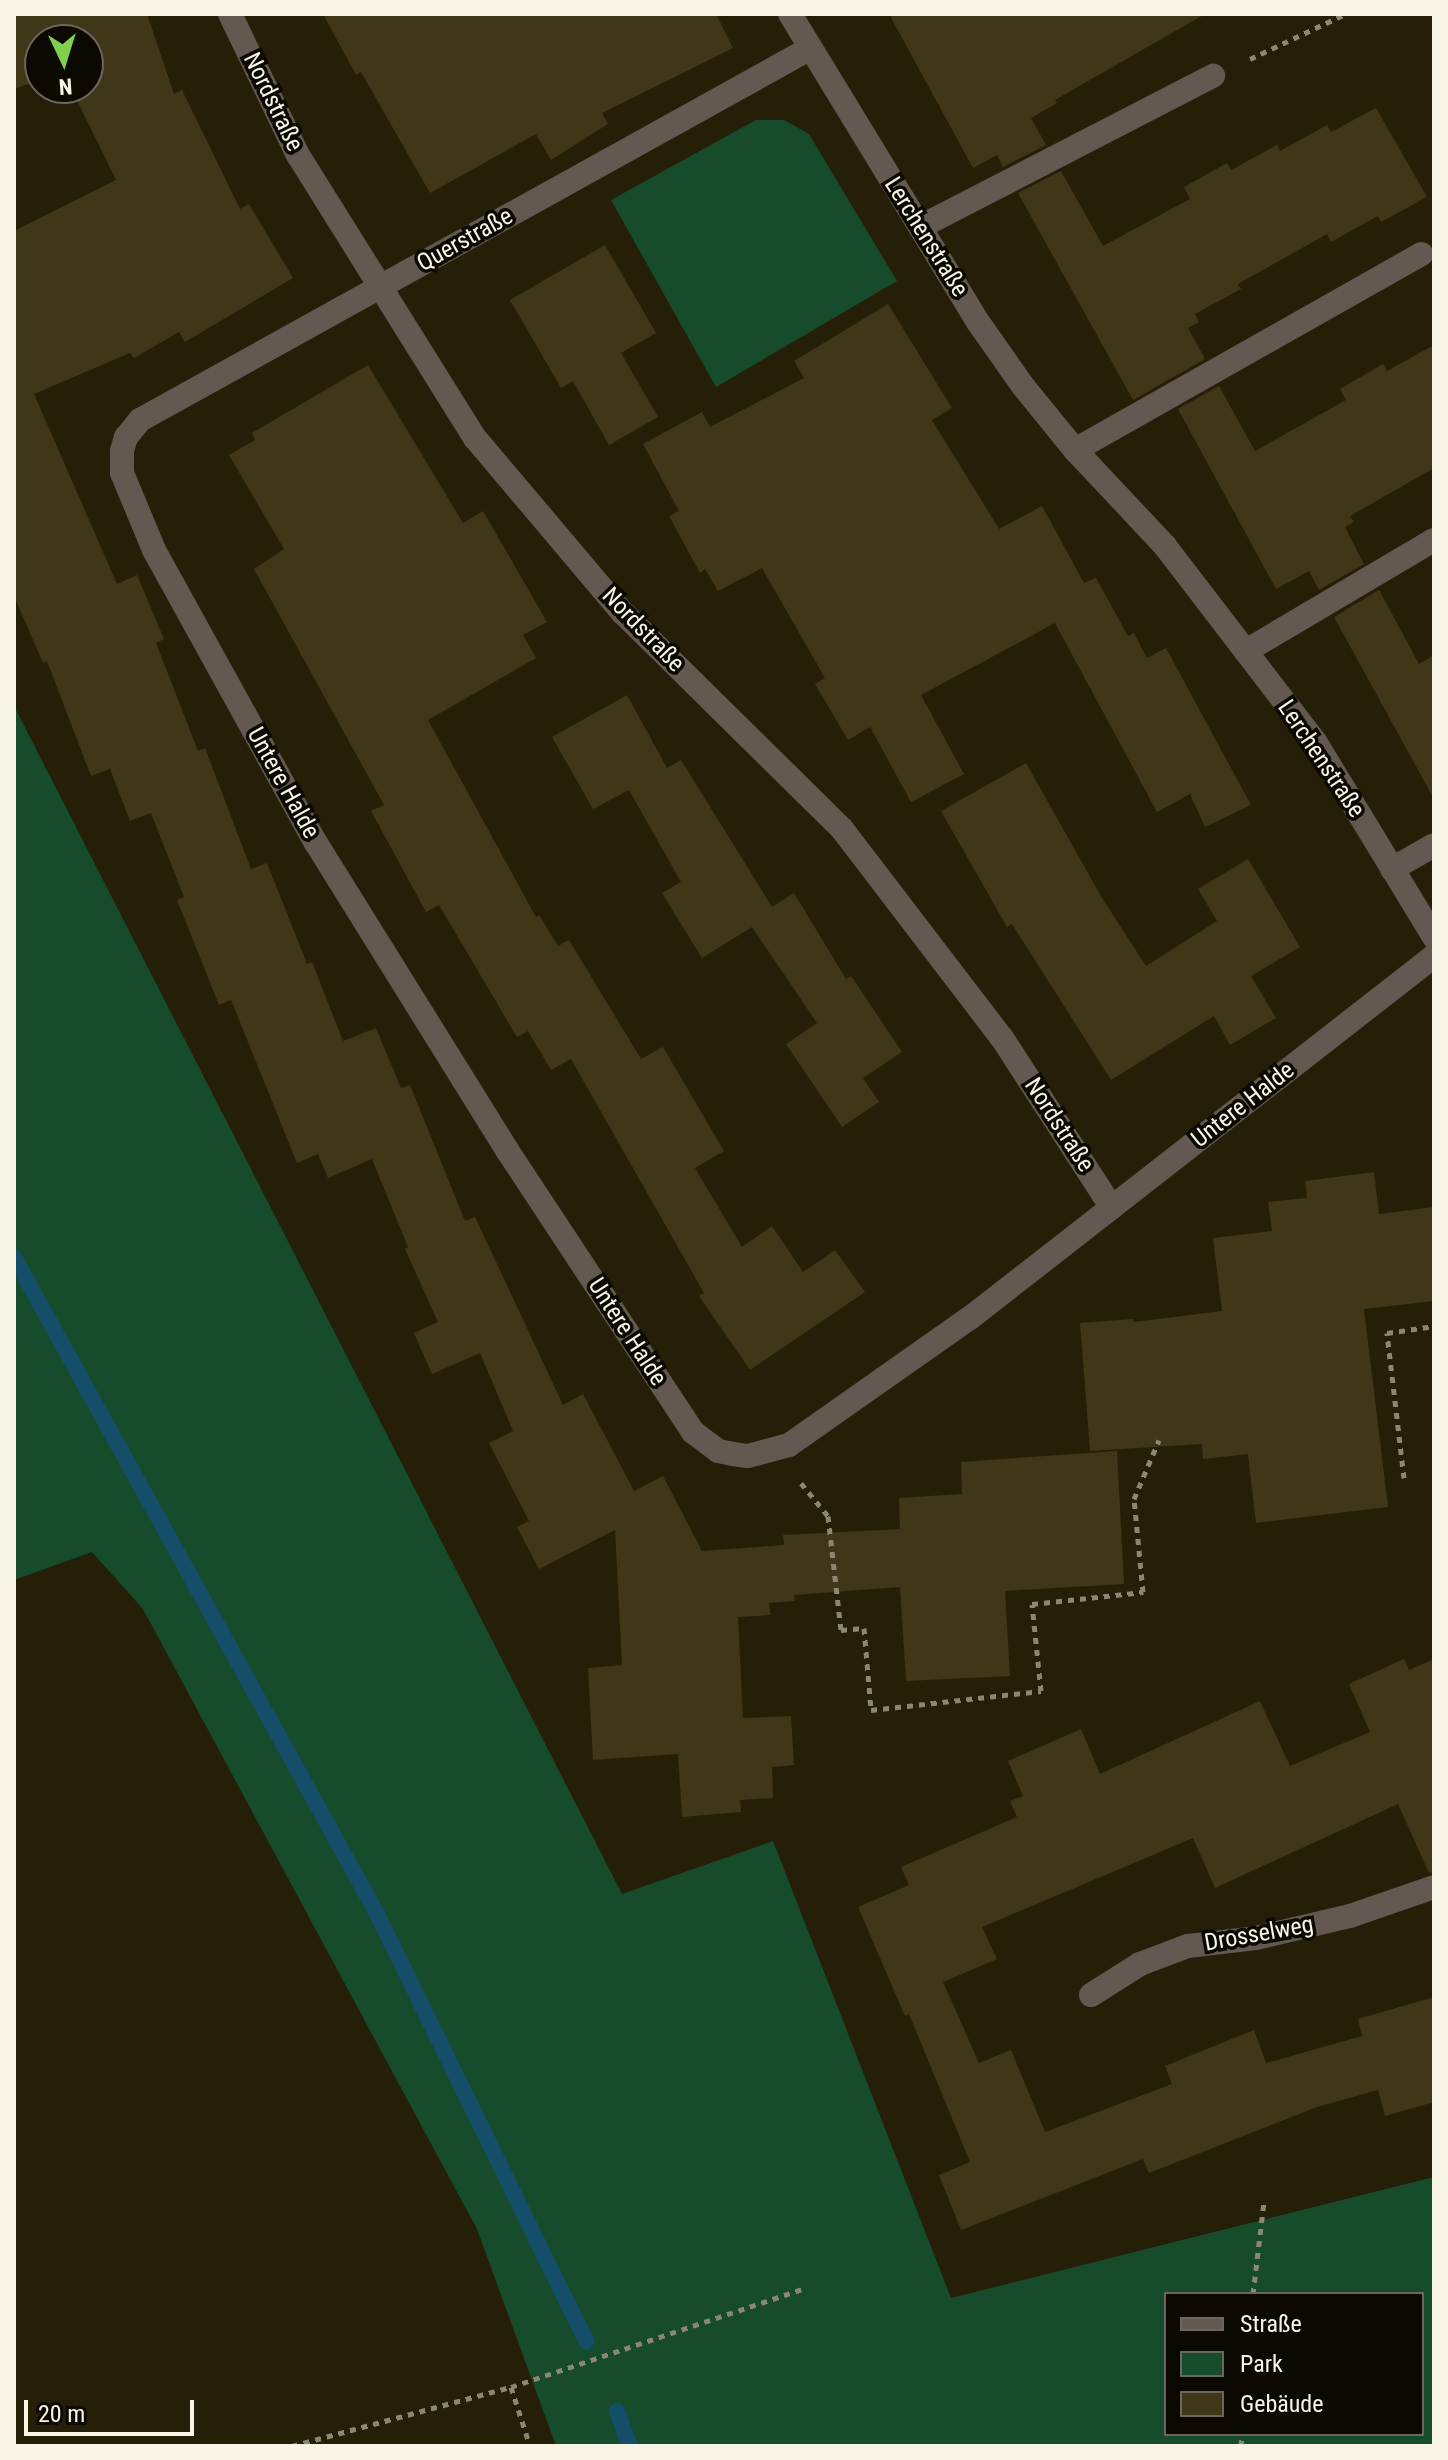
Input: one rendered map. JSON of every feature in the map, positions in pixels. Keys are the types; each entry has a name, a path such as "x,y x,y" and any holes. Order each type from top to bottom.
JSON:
{"street":[{"name":"Nordstraße","path":"230,14 298,155 475,438 623,613 842,829 1002,1038 1112,1208"},
{"name":"Lerchenstraße","path":"790,14 978,322 1075,450 1165,546 1316,743 1434,937"},
{"name":"Querstraße","path":"126,437 140,420 809,49"},
{"path":"920,227 1213,76"},
{"path":"1075,450 1421,254"},
{"name":"Untere Halde","path":"126,437 122,473 154,550 316,843 507,1150 693,1432 718,1451 748,1456 789,1445 970,1318 1434,956"},
{"path":"1246,651 1434,540"},
{"path":"1392,869 1434,845"},
{"name":"Drosselweg","path":"1091,1995 1140,1964 1188,1946 1256,1938 1350,1916 1434,1887"}],"path":[{"path":"1213,76 1345,14"},
{"path":"1404,1478 1387,1333 1434,1326"},
{"path":"772,1449 828,1516 841,1630 864,1628 871,1710 1041,1691 1032,1604 1143,1592 1134,1499 1159,1440"},
{"path":"1253,2292 1264,2202"},
{"path":"292,2446 511,2387 805,2288"},
{"path":"511,2387 530,2446"}],"green space":[{"path":"756,120 784,120 809,134 897,281 716,387 611,200"},
{"path":"14,706 622,1894 773,1841 951,2298 1434,2177 1434,2446 556,2446 477,2229 143,1609 92,1552 14,1580"}],"building":[{"path":"14,14 147,14 174,94 182,90 240,209 249,204 293,278 185,342 179,332 134,358 130,353 34,394 117,584 137,575 164,639 156,643 198,751 205,748 251,869 267,863 307,964 312,962 343,1041 376,1028 401,1088 410,1085 465,1221 475,1217 563,1405 583,1394 634,1491 663,1476 702,1551 784,1545 783,1535 900,1529 899,1498 962,1494 961,1462 1117,1451 1124,1584 1005,1591 1010,1676 906,1681 900,1587 794,1595 795,1601 769,1603 770,1615 738,1617 743,1718 791,1716 794,1765 772,1767 773,1798 740,1800 741,1812 682,1817 678,1754 593,1760 588,1668 622,1665 615,1530 539,1569 517,1527 529,1521 489,1443 513,1431 480,1353 432,1374 414,1333 438,1322 405,1249 408,1247 372,1159 328,1178 318,1154 297,1163 231,1000 219,1005 177,900 184,897 151,813 130,821 110,769 91,776 47,661 43,663 14,596 14,231 116,180 79,104 104,104 104,24 24,24 24,86 14,89"},
{"path":"323,14 716,14 733,48 602,113 608,124 551,160 536,134 430,193 361,72 356,75"},
{"path":"889,14 1205,14 1055,100 1057,103 1031,118 1046,145 1003,167 997,155 973,168"},
{"path":"1376,108 1427,197 1381,222 1378,216 1331,242 1327,234 1238,284 1241,289 1195,314 1199,322 1188,328 1205,359 1133,400 1018,193 1061,171 1103,246 1190,199 1184,187 1227,163 1231,170 1277,145 1280,151 1327,125 1331,132"},
{"path":"605,245 656,333 621,353 658,417 609,445 573,381 561,388 510,300"},
{"path":"888,304 952,408 932,420 999,529 1042,506 1084,583 1096,578 1128,636 1134,633 1147,658 1166,648 1251,805 1205,827 1190,794 1157,812 1055,623 921,695 964,774 911,802 870,727 848,740 815,684 825,678 762,568 718,591 705,569 700,573 669,516 679,511 643,444 702,412 710,427 804,378 794,361"},
{"path":"1434,345 1434,468 1350,516 1354,522 1345,527 1364,564 1319,590 1309,571 1276,589 1178,409 1219,386 1255,451 1346,400 1340,389 1383,364 1387,371"},
{"path":"368,365 463,523 483,511 547,622 523,635 536,658 428,720 536,917 539,915 558,946 569,940 641,1059 663,1047 724,1151 695,1168 742,1247 772,1226 803,1272 835,1250 865,1292 750,1370 699,1296 704,1293 571,1059 551,1070 528,1031 517,1037 439,905 426,912 371,811 384,805 254,569 284,549 229,455 255,440 252,433"},
{"path":"1379,590 1419,664 1434,655 1434,799 1334,617"},
{"path":"627,695 667,768 681,760 772,907 794,893 846,979 851,976 902,1052 863,1078 879,1102 842,1127 786,1044 817,1023 752,927 702,958 662,893 681,882 629,790 593,809 552,737"},
{"path":"1026,763 1102,898 1146,966 1217,921 1198,889 1248,859 1300,947 1251,976 1276,1018 1230,1045 1214,1016 1111,1080 1012,924 1007,927 941,811"},
{"path":"1374,1172 1379,1214 1434,1207 1434,1301 1364,1309 1388,1507 1256,1523 1248,1454 1203,1459 1202,1444 1090,1451 1080,1323 1133,1319 1134,1322 1222,1311 1213,1238 1272,1231 1268,1202 1307,1198 1305,1181"},
{"path":"1404,1659 1409,1670 1434,1659 1434,1872 1429,1873 1398,1804 1215,1888 1193,1838 982,1927 997,1959 943,1982 979,2063 1011,2050 1045,2132 1172,2084 1165,2066 1254,2030 1266,2063 1362,2036 1358,2019 1434,1997 1434,2102 1385,2116 1378,2090 1317,2107 1149,2173 1143,2159 961,2230 939,2175 970,2162 909,2014 905,2016 858,1907 909,1885 901,1867 1017,1817 1010,1801 1023,1796 1008,1761 1081,1729 1100,1774 1260,1701 1290,1766 1370,1732 1349,1684"}],"waterway":[{"path":"14,1257 376,1912 586,2341"},
{"path":"617,2411 630,2446"}]}
